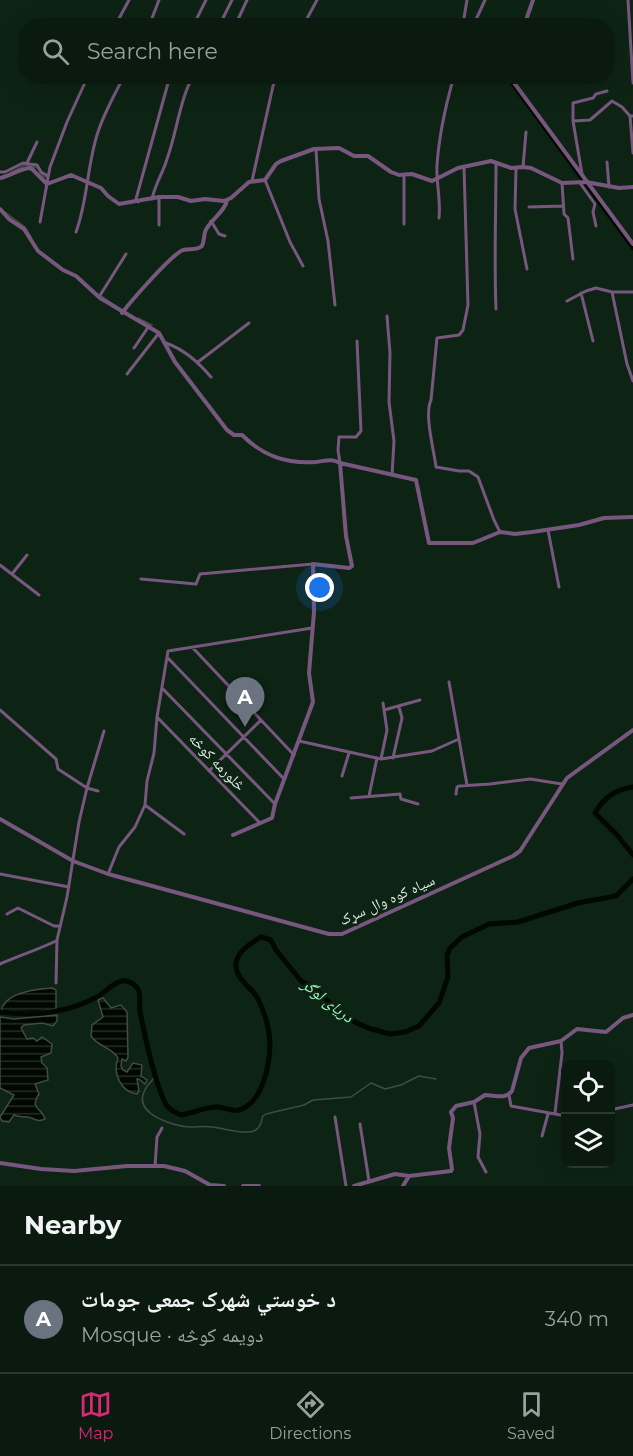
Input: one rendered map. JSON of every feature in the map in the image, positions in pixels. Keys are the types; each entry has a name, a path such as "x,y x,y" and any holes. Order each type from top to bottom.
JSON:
{"street":[{"path":"119,18 129,0"},
{"path":"152,18 159,0"},
{"path":"197,18 206,0"},
{"path":"223,18 232,0"},
{"path":"239,18 247,0"},
{"path":"307,18 317,0"},
{"path":"464,18 467,0"},
{"path":"477,18 485,0"},
{"path":"527,18 533,0"},
{"path":"628,0 633,83"},
{"path":"40,222 48,176 67,122 84,84"},
{"path":"76,232 81,218 86,180 98,130 120,84"},
{"path":"138,202 136,199 138,191 168,84"},
{"path":"152,200 154,188 167,161 191,84"},
{"path":"252,181 274,84"},
{"path":"439,218 437,166 452,84"},
{"path":"515,84 583,182 633,244"},
{"path":"596,226 593,212 595,204 583,182 573,121 573,103 593,98 596,94 607,91"},
{"path":"573,121 590,120 612,102 622,107 631,116 633,153"},
{"path":"523,167 526,132"},
{"path":"27,163 37,142"},
{"path":"47,184 67,175 86,180 101,188 119,204 178,197 191,201 227,200 238,193 244,185 252,181 265,180 278,163 316,149 339,148 354,156 368,156 391,172 412,174 432,181 464,167 496,162 506,167 537,170 562,183 583,182 609,187 633,187"},
{"path":"316,149 319,199 328,241 335,305"},
{"path":"496,162 494,266 496,309"},
{"path":"607,162 609,187"},
{"path":"0,172 27,163 37,165 41,172 48,176"},
{"path":"464,167 468,304 463,330 459,335 437,338 429,405 430,427 436,467 470,471 478,477 500,532"},
{"path":"0,178 10,177 24,168 31,168 47,184"},
{"path":"516,168 515,209 527,270"},
{"path":"404,174 404,224"},
{"path":"265,180 290,242 303,266"},
{"path":"562,183 564,214 568,218 573,259"},
{"path":"159,198 159,225"},
{"path":"123,311 155,275 183,250 198,249 202,246 204,231 226,206 227,200"},
{"path":"529,207 563,206"},
{"path":"0,209 9,219 24,229 38,251 63,270 76,276 99,297 159,333 175,362 227,430 234,435 242,435 251,444 277,459 314,462 334,459 340,463 416,480 429,543 473,543 500,532 515,534 579,525 604,518 633,517"},
{"path":"211,221 219,234 225,236"},
{"path":"99,297 126,254"},
{"path":"567,301 596,288 612,292 633,292"},
{"path":"612,292 627,364 633,381"},
{"path":"581,293 593,341"},
{"path":"387,316 390,353 389,402 394,441 392,475"},
{"path":"198,363 249,323"},
{"path":"134,348 149,327"},
{"path":"127,374 159,333"},
{"path":"141,579 196,584 200,574 313,564 349,568 352,566 346,536 338,450 339,436 356,436 361,432 357,341"},
{"path":"166,343 198,363 212,377"},
{"path":"548,530 559,587"},
{"path":"12,574 27,555"},
{"path":"0,564 39,595"},
{"path":"233,835 272,818 274,804 313,702 309,673 314,612 313,564"},
{"path":"108,874 119,847 135,827 145,805 147,781 154,753 157,717 170,650 312,628"},
{"path":"192,647 294,755"},
{"path":"167,657 284,779"},
{"path":"449,682 467,785"},
{"path":"164,689 274,804"},
{"path":"384,711 420,700"},
{"path":"369,796 387,730 383,703"},
{"path":"393,758 402,718 399,707"},
{"path":"0,710 56,759 58,769 87,788 98,791"},
{"name":"څلورمه کوڅه","path":"157,717 260,823"},
{"path":"209,771 261,720"},
{"name":"سیاه کوه وال سړک","path":"0,819 73,861 108,874 329,934 342,934 513,856 520,851 562,784 574,772 633,730"},
{"path":"56,983 58,935 87,788 104,731"},
{"path":"299,741 379,759 432,751 459,739"},
{"path":"342,776 349,753"},
{"path":"456,794 457,787 530,779 562,784"},
{"path":"351,798 400,794 401,799 418,804"},
{"path":"145,805 184,834"},
{"path":"0,874 69,887"},
{"path":"7,914 18,908 54,926 60,926"},
{"path":"0,964 32,952 44,944 55,943 58,935"},
{"path":"354,1186 395,1174 409,1176 452,1170 449,1149 453,1118 451,1112 458,1104 474,1102 485,1095 505,1097 509,1095 521,1058 526,1050 561,1041 578,1029 606,1032 623,1018 633,1015"},
{"path":"555,1113 562,1053 561,1041"},
{"path":"509,1095 511,1106 561,1115"},
{"path":"474,1102 480,1134 478,1157 486,1172"},
{"path":"615,1109 633,1105"},
{"path":"542,1136 548,1114"},
{"path":"335,1118 346,1186"},
{"path":"360,1124 369,1182"},
{"path":"155,1166 157,1137 162,1128"},
{"path":"0,1163 74,1171 127,1166 168,1167 185,1171 210,1185 224,1186"},
{"path":"403,1186 409,1176"},
{"path":"243,1186 259,1186"}],"shaded area":[{"path":"52,988 56,990 56,1009 36,1012 1,1011 8,1000 15,996"},
{"path":"103,998 111,1008 121,1005 127,1012 128,1057 126,1061 122,1059 121,1066 127,1072 133,1063 142,1065 141,1076 147,1080 145,1084 137,1079 139,1091 137,1094 126,1090 119,1081 116,1070 118,1058 115,1054 97,1043 91,1036 92,1025 103,1017 98,1000"},
{"path":"57,1015 57,1021 53,1026 42,1023 24,1025 21,1028 27,1039 33,1038 37,1041 42,1037 52,1044 51,1053 41,1057 42,1063 47,1068 48,1080 35,1084 39,1094 35,1103 45,1119 38,1120 14,1115 9,1122 2,1121 0,1117 14,1095 0,1088 0,1017 14,1019"}],"waterway":[{"path":"512,84 633,249"},
{"path":"10,173 25,165 38,168"},
{"path":"40,172 48,178"},
{"path":"5,212 25,227 31,237"},
{"path":"100,295 116,306"},
{"path":"138,318 152,325"},
{"name":"دریای لوگر","path":"633,787 611,795 595,813 633,855"},
{"name":"دریای لوگر","path":"0,1012 24,1014 61,1010 95,998 118,982 129,982 139,991 140,1011 151,1062 160,1091 169,1108 181,1115 212,1107 240,1110 251,1103 261,1088 269,1060 270,1042 264,1013 257,997 242,979 236,967 241,953 261,937 271,940 276,950 301,981 314,988 346,1018 368,1028 390,1034 405,1032 419,1026 439,1003 448,977 447,955 450,948 462,937 489,924 518,922 578,903 616,896 633,879"},
{"path":"155,1077 145,1090 142,1100 145,1107 157,1117 182,1126 245,1132 256,1130 266,1114 304,1105 313,1100 351,1097 371,1083 385,1089 401,1085 419,1076 436,1079"}],"place":[{"name":"د خوستي شهرک جمعی جومات","path":"245,727"}]}
